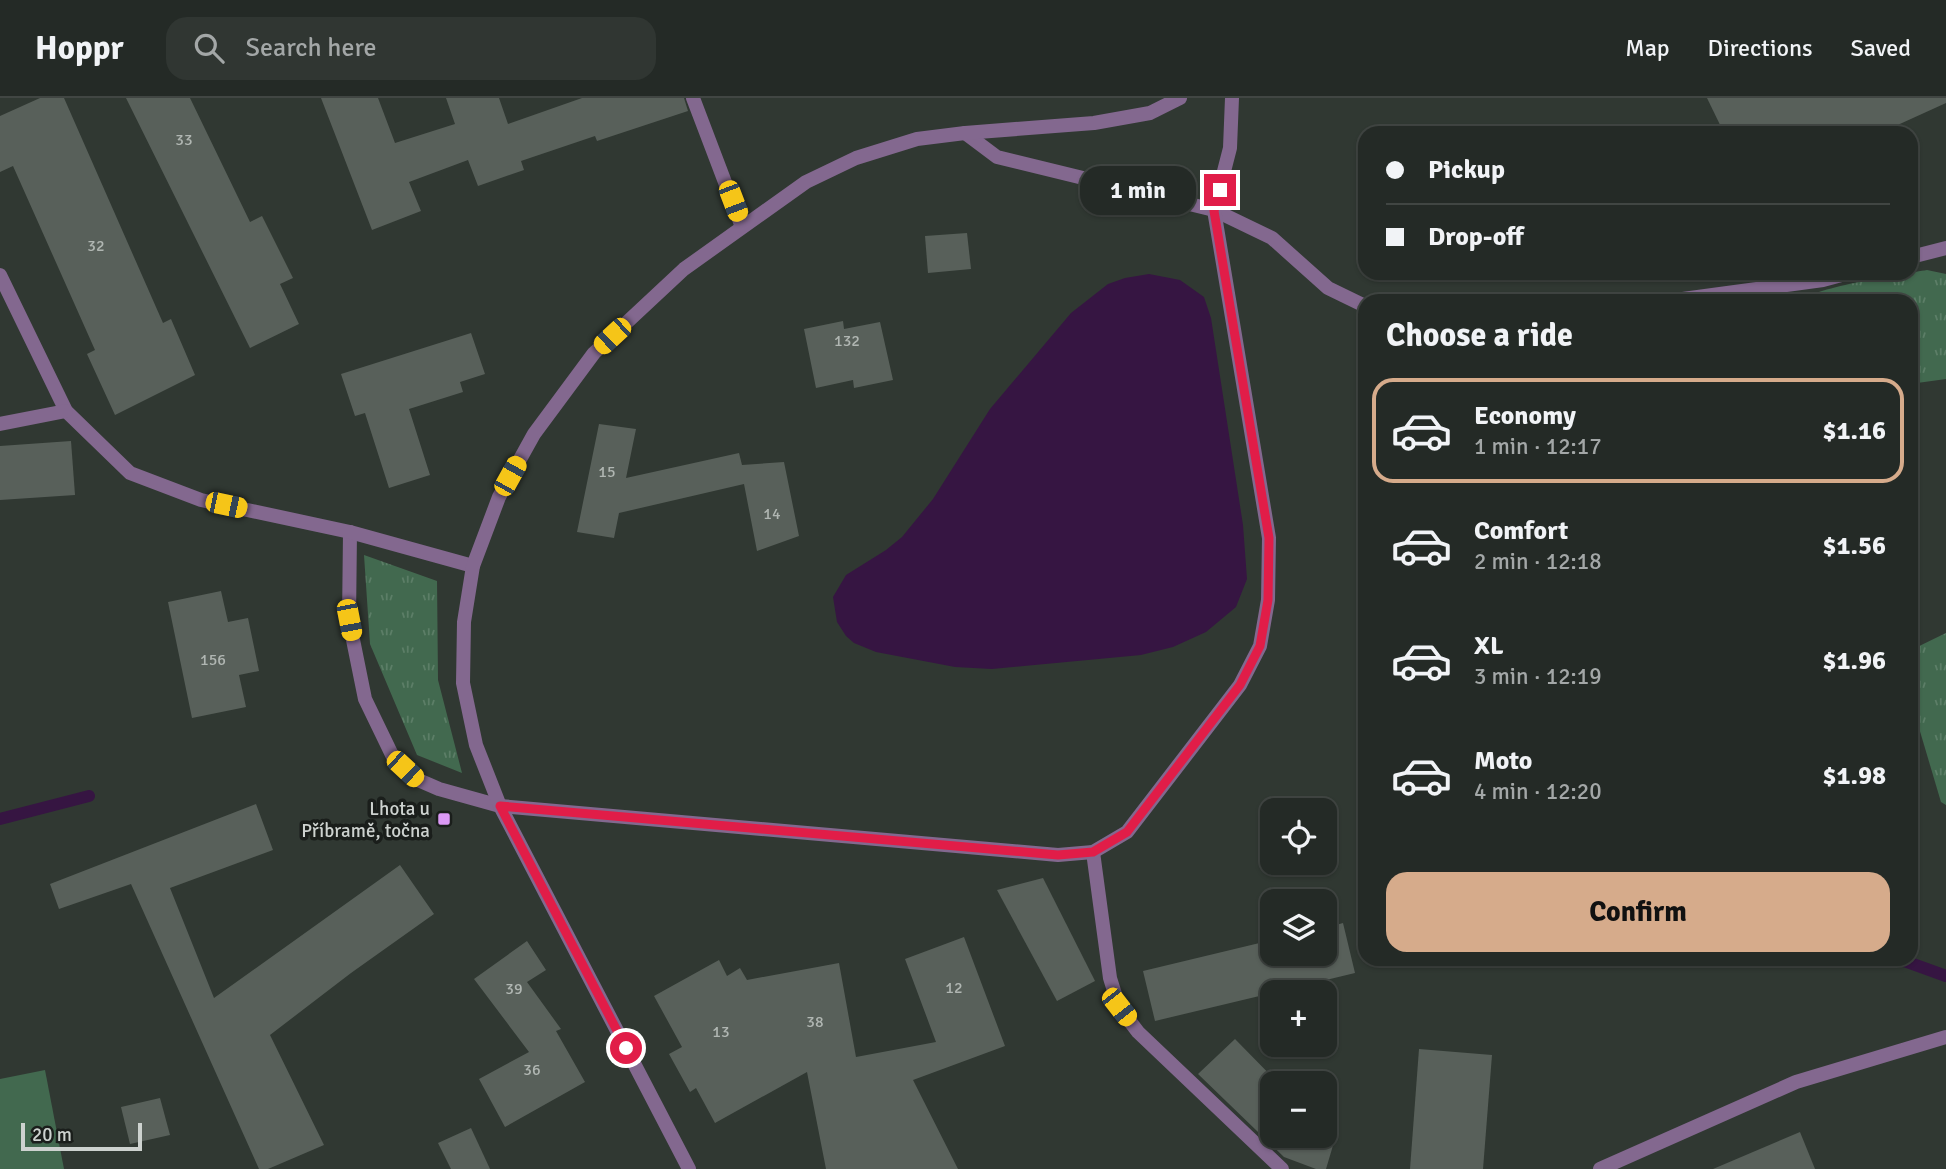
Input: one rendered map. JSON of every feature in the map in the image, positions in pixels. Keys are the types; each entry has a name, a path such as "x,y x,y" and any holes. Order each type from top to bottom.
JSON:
{"street":[{"path":"693,98 742,227"},
{"path":"689,1169 500,806 476,745 463,683 464,622 473,566 499,497 534,434 594,353 684,269 806,182 856,158 918,139 1094,123 1150,113 1180,98"},
{"path":"350,532 349,620 365,699 394,759 416,779 439,789 500,806 1058,855 1093,852 1127,832 1240,685 1260,646 1268,600 1269,538 1214,211 1230,148 1232,98"},
{"path":"965,133 997,157 1214,211 1272,238 1328,288 1358,303"},
{"path":"1918,255 1946,248"},
{"path":"0,275 66,411 130,473 201,500 350,532 473,566"},
{"path":"1720,294 1823,280"},
{"path":"0,424 66,411"},
{"path":"1093,852 1110,978 1119,1007 1138,1032 1282,1169"},
{"path":"1606,1168 1796,1082 1946,1037"}],"green space":[{"path":"1927,270 1946,274 1946,379 1918,383 1918,294 1815,294 1870,280 1918,280 1918,272"},
{"path":"364,555 437,581 438,680 462,773 417,755 370,644"},
{"path":"1946,633 1946,805 1941,802 1918,725 1918,647"},
{"path":"45,1070 64,1169 0,1169 0,1079"}],"shaded area":[{"path":"1149,274 1180,280 1204,297 1211,318 1243,525 1247,579 1236,607 1206,632 1173,647 1141,655 992,669 955,667 876,652 854,643 837,622 833,597 846,575 902,537 933,499 990,409 1071,313 1108,284"}],"building":[{"path":"40,98 64,98 163,323 171,319 195,375 115,415 87,354 95,350 13,166 0,172 0,116"},
{"path":"126,98 190,98 250,222 262,216 293,278 280,284 299,324 250,348"},
{"path":"321,98 378,98 395,143 455,124 446,98 499,98 508,124 582,98 684,98 688,111 597,141 595,136 521,161 524,170 478,186 468,160 409,182 421,211 372,230"},
{"path":"1707,98 1946,98 1946,103 1895,126 1721,126"},
{"path":"967,233 971,269 928,273 925,236"},
{"path":"843,321 844,329 880,322 893,380 854,388 853,380 816,388 804,329"},
{"path":"471,333 485,374 460,382 463,392 409,409 430,475 389,488 365,413 355,416 341,374"},
{"path":"599,424 636,429 626,478 739,453 742,465 784,462 799,536 757,551 744,484 619,513 614,538 577,532"},
{"path":"71,441 75,495 0,500 0,446"},
{"path":"221,591 228,622 248,618 259,671 239,675 246,707 192,718 168,602"},
{"path":"256,804 273,850 170,888 214,998 400,865 434,914 270,1035 324,1145 268,1169 259,1169 131,884 59,909 50,884"},
{"path":"1043,878 1095,981 1057,1001 997,890"},
{"path":"1343,923 1355,973 1326,980 1260,980 1260,996 1155,1021 1143,971 1260,943 1260,966 1337,966 1337,925"},
{"path":"964,937 1005,1046 913,1080 958,1169 826,1169 807,1072 715,1123 696,1088 690,1092 669,1054 682,1047 654,996 719,960 727,976 740,968 747,980 839,963 856,1057 936,1042 905,959"},
{"path":"527,941 546,970 527,982 561,1029 556,1031 585,1082 505,1127 479,1079 529,1052 474,979"},
{"path":"1235,1039 1266,1071 1260,1071 1260,1134 1198,1074"},
{"path":"1419,1049 1492,1055 1483,1169 1410,1169"},
{"path":"160,1098 170,1135 130,1144 121,1107"},
{"path":"471,1128 490,1169 451,1169 438,1143"},
{"path":"1800,1132 1815,1169 1713,1169"},
{"path":"1275,1148 1332,1148 1326,1169 1316,1169 1284,1157"}],"waterway":[{"path":"0,819 89,796"},
{"path":"1918,966 1946,976"}],"place":[{"name":"Lhota u Příbramě, točna","path":"444,819"}],"route":[{"path":"626,1048 500,806 1058,855 1093,852 1127,832 1240,685 1260,646 1268,600 1269,538 1214,211 1220,190"}]}
